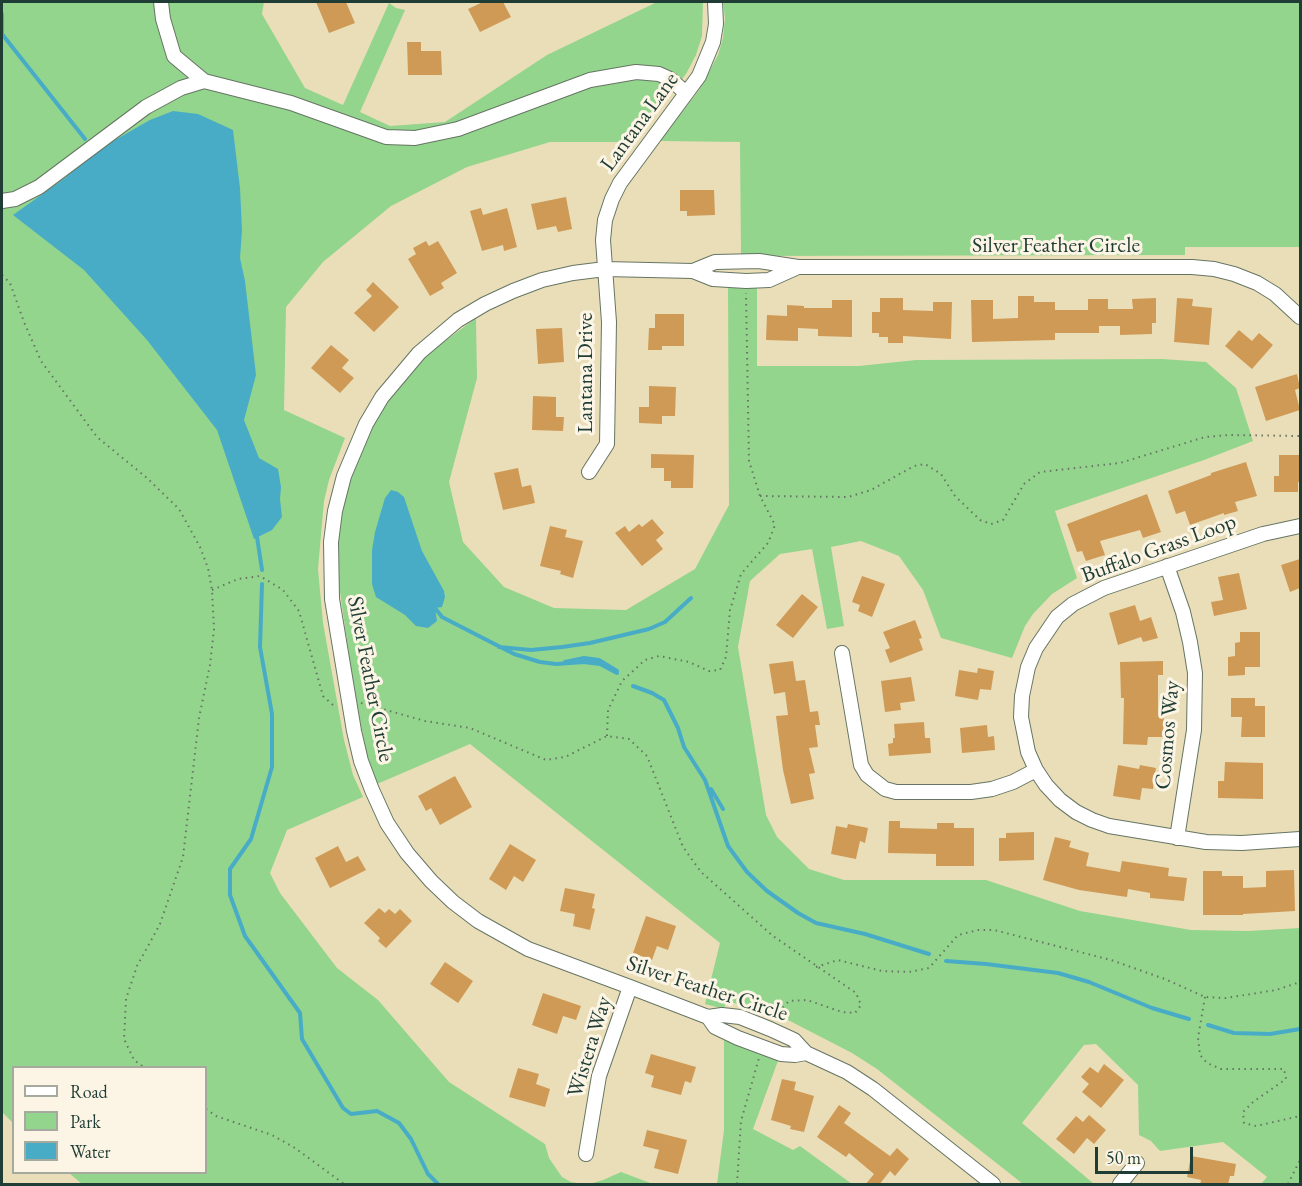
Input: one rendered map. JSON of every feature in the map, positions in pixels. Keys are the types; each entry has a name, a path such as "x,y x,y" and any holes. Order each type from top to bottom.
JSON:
{"street":[{"path":"161,2 163,19 174,56 204,81 291,103 386,137 415,138 458,129 590,80 636,72 659,74 670,79 686,93"},
{"name":"Lantana Lane","path":"605,268 603,240 605,220 612,199 627,173 699,76 713,42 716,24 715,2"},
{"path":"2,201 15,199 39,187 146,107 181,88 204,81"},
{"name":"Silver Feather Circle","path":"693,271 715,262 759,261 798,267 1192,267 1234,274 1257,283 1275,294 1300,317"},
{"name":"Silver Feather Circle","path":"798,267 769,280 746,281 713,279 693,271 605,268 562,275 513,291 485,304 438,336 401,372 382,397 366,424 344,476 335,511 331,542 332,599 361,761 387,823 402,846 430,881 478,921 528,949 708,1017 722,1015 740,1017 794,1040 806,1053 847,1072 873,1089 993,1185"},
{"name":"Lantana Drive","path":"589,472 607,444 609,322 605,268"},
{"name":"Buffalo Grass Loop","path":"1300,526 1263,534 1167,566 1089,594 1073,604 1057,617 1036,648 1028,667 1022,696 1021,717 1028,752 1046,785 1060,800 1092,820 1109,826 1177,838 1242,843 1300,839"},
{"name":"Cosmos Way","path":"1167,566 1183,612 1195,673 1194,730 1177,838"},
{"path":"842,654 858,755 867,775 885,789 896,792 971,792 992,789 1013,782 1036,770"},
{"path":"857,785 867,775"},
{"name":"Wistera Way","path":"586,1154 599,1076 630,987"},
{"path":"708,1017 715,1027 781,1054 806,1053"},
{"path":"1120,1185 1137,1163"}],"path":[{"path":"2,275 10,284 41,361 97,437 147,478 179,509 200,547 208,568 212,590 214,629 200,718 183,857 160,924 137,966 126,999 124,1039 134,1060 142,1066"},
{"path":"608,736 608,710 622,681 645,660 659,656 689,662 709,671 720,670 726,657 730,610 741,574 768,543 775,525 760,496 749,461 746,281"},
{"path":"760,496 848,497 872,490 914,466 925,464 941,474 955,496 980,520 991,524 1003,520 1024,484 1040,472 1120,463 1204,437 1300,435"},
{"path":"212,590 238,579 260,576 283,590 299,612 323,696 334,706 349,699 425,721 470,728 546,760 565,757 608,736 629,739 647,756 682,847 701,872 773,936 856,993 861,1005 855,1012 842,1012 807,1000 789,1001 774,1019"},
{"path":"816,967 838,960 882,971 909,972 929,968 958,935 978,930 994,930 1111,960 1165,979 1205,997 1226,998 1276,990 1300,982"},
{"path":"1205,997 1198,1038 1200,1054 1207,1063 1221,1070 1284,1069 1286,1079 1253,1102 1243,1112 1244,1123 1256,1126 1300,1116"},
{"path":"737,1185 741,1121 760,1057"},
{"path":"207,1109 216,1116 272,1135 295,1148 344,1185"},
{"path":"1288,1185 1300,1160"}],"green space":[{"path":"2,2 264,2 262,14 305,88 343,105 389,3 405,10 360,112 390,126 445,122 547,55 657,2 703,2 702,36 696,55 686,74 633,142 550,142 467,167 391,206 323,262 286,307 284,410 345,438 329,480 324,501 318,569 323,623 344,740 353,775 363,797 287,830 270,873 280,893 337,968 378,1000 449,1082 545,1144 549,1158 562,1177 571,1182 584,1184 82,1184 70,1174 207,1174 207,1066 12,1066 12,1122 2,1112"},
{"path":"723,2 1300,2 1300,247 1185,247 1185,255 741,256 740,142 660,141 699,90 718,55 725,18"},
{"path":"728,285 757,285 757,366 859,366 916,360 1162,359 1206,362 1236,388 1253,441 1055,511 1077,578 1052,594 1033,614 1025,626 1012,658 941,638 923,590 899,556 861,541 831,547 844,626 827,629 812,549 780,554 750,581 738,647 766,815 777,837 809,869 844,880 986,880 1080,911 1191,930 1248,931 1300,928 1300,1184 1261,1184 1267,1177 1223,1142 1160,1151 1151,1141 1139,1135 1138,1085 1096,1044 1084,1045 1022,1123 1094,1184 1023,1184 877,1069 852,1053 788,1020 747,1006 729,1002 724,1009 705,1004 720,943 470,744 377,784 367,754 355,697 337,571 340,523 346,491 360,452 390,398 429,353 476,318 477,378 449,482 463,542 504,587 554,608 626,610 695,569 729,505"},
{"path":"724,1036 779,1058 753,1129 793,1150 800,1146 852,1184 717,1184 724,1130"},
{"path":"621,1172 653,1184 589,1184 603,1180"}],"water":[{"path":"173,111 198,114 233,130 240,188 242,230 240,258 245,281 256,375 244,420 259,458 278,469 281,487 282,517 272,530 254,539 217,430 147,340 84,270 13,215 65,178 94,152 150,120"},
{"path":"391,490 404,497 422,551 444,591 442,607 435,608 437,621 428,628 416,626 405,615 376,597 372,584 372,550 375,532 385,498"}],"building":[{"path":"316,2 346,2 355,23 329,33"},
{"path":"483,2 503,2 511,17 480,32 468,9"},
{"path":"407,42 421,42 421,51 441,51 442,75 408,75"},
{"path":"680,190 714,190 715,215 687,216 687,211 680,211"},
{"path":"566,197 572,229 558,232 556,226 537,230 531,204"},
{"path":"481,208 483,215 507,208 517,247 504,251 503,245 482,251 470,211"},
{"path":"426,241 429,246 438,241 457,273 441,283 444,288 430,296 408,259 416,254 413,248"},
{"path":"373,282 399,307 374,332 354,313 372,296 366,290"},
{"path":"1018,296 1034,296 1034,302 1055,302 1055,310 1088,310 1088,299 1108,299 1108,309 1133,309 1132,299 1156,298 1156,323 1152,323 1152,334 1120,335 1120,326 1099,326 1099,333 1055,333 1055,340 972,342 971,300 993,300 993,319 1018,318"},
{"path":"880,298 903,298 903,310 933,311 933,302 952,302 951,339 903,336 903,343 888,343 888,337 879,337 879,333 872,333 872,312 880,312"},
{"path":"1177,298 1193,299 1192,306 1212,308 1209,345 1174,342"},
{"path":"832,300 852,300 852,337 818,336 818,329 798,328 798,341 766,340 767,315 787,316 787,305 804,306 804,308 832,308"},
{"path":"655,314 684,314 684,346 662,346 662,350 648,350 649,328 655,328"},
{"path":"562,328 564,362 538,364 536,329"},
{"path":"1239,330 1252,341 1259,333 1273,345 1252,369 1225,346"},
{"path":"331,345 349,360 342,368 354,378 340,393 311,368"},
{"path":"1297,374 1300,388 1295,390 1300,410 1266,421 1255,387"},
{"path":"649,386 676,387 675,416 662,416 662,424 639,423 639,407 649,407"},
{"path":"533,396 556,397 556,417 564,417 563,431 532,430"},
{"path":"651,454 694,455 693,488 671,488 671,481 664,481 664,468 651,468"},
{"path":"1279,455 1300,455 1298,492 1274,492 1274,476 1279,476"},
{"path":"1246,462 1257,496 1235,502 1238,511 1224,515 1224,513 1190,525 1185,511 1176,514 1168,491 1211,475 1211,473"},
{"path":"518,468 522,487 531,485 535,503 503,510 494,473"},
{"path":"1147,494 1161,532 1143,538 1140,530 1100,541 1105,555 1086,561 1082,551 1077,552 1067,524"},
{"path":"652,519 664,533 656,540 663,549 642,566 615,533 625,526 629,532 639,524 642,527"},
{"path":"550,526 567,530 565,537 583,541 573,578 560,574 561,571 540,566"},
{"path":"1300,559 1300,588 1290,592 1281,565"},
{"path":"1239,573 1247,609 1214,616 1211,602 1223,600 1218,577"},
{"path":"862,576 885,584 872,617 858,611 860,605 852,602"},
{"path":"802,594 818,607 793,638 776,625"},
{"path":"1135,605 1140,621 1151,617 1158,638 1143,642 1141,637 1118,645 1109,613"},
{"path":"915,620 922,638 919,639 923,650 890,663 885,650 890,648 883,632"},
{"path":"1240,632 1260,632 1260,667 1245,667 1245,675 1228,676 1228,657 1235,656 1235,643 1240,642"},
{"path":"793,661 796,681 805,680 810,712 818,711 820,725 815,725 818,747 809,748 815,773 809,774 814,799 791,804 783,770 776,716 788,715 785,692 774,694 769,664"},
{"path":"1163,661 1163,675 1158,675 1158,714 1164,714 1163,737 1148,737 1147,745 1123,744 1124,698 1121,698 1120,662"},
{"path":"978,668 994,671 991,690 980,689 978,700 955,696 959,670 977,673"},
{"path":"911,677 915,701 900,703 901,710 885,712 881,681"},
{"path":"1231,698 1255,698 1255,706 1265,706 1265,737 1241,737 1242,717 1231,717"},
{"path":"924,722 925,738 930,738 931,753 889,756 888,744 893,743 893,738 895,738 894,724"},
{"path":"987,725 988,737 994,736 995,750 962,753 960,728"},
{"path":"1225,762 1263,763 1263,799 1218,798 1218,781 1224,781"},
{"path":"1118,765 1139,769 1140,765 1156,768 1153,789 1142,788 1140,800 1113,796"},
{"path":"455,776 472,807 440,825 431,808 426,811 418,796"},
{"path":"889,821 900,821 900,828 937,829 937,823 954,823 954,828 974,828 974,866 936,866 936,854 888,853"},
{"path":"848,824 868,828 865,843 860,841 856,859 831,854 836,826 847,828"},
{"path":"1034,832 1034,860 999,861 999,838 1006,838 1006,833"},
{"path":"1055,837 1071,841 1069,847 1089,853 1086,866 1120,872 1122,861 1169,868 1168,876 1187,878 1184,901 1150,898 1150,893 1128,889 1127,897 1079,890 1043,880"},
{"path":"510,844 536,860 523,882 514,876 506,890 489,879"},
{"path":"338,846 346,862 358,856 366,870 330,888 315,858"},
{"path":"1294,870 1295,911 1203,915 1203,871 1222,871 1222,876 1243,876 1243,888 1266,887 1266,871"},
{"path":"565,888 595,894 592,908 595,909 590,930 573,926 575,914 560,911"},
{"path":"379,908 385,913 389,909 395,914 400,909 412,921 386,948 378,941 380,938 364,923"},
{"path":"646,916 676,926 668,950 657,946 652,960 633,953"},
{"path":"445,962 473,981 458,1003 430,984"},
{"path":"543,993 581,1006 576,1020 563,1016 557,1034 532,1025"},
{"path":"651,1054 696,1067 691,1083 685,1081 681,1095 651,1087 654,1076 645,1073"},
{"path":"1104,1064 1124,1080 1101,1108 1082,1092 1089,1084 1081,1077 1090,1067 1098,1073"},
{"path":"518,1068 539,1074 536,1084 550,1089 545,1107 509,1097"},
{"path":"782,1079 796,1082 794,1090 814,1096 804,1132 790,1129 791,1126 771,1120"},
{"path":"839,1105 851,1113 844,1123 890,1156 897,1148 909,1159 895,1176 890,1171 879,1185 865,1185 874,1174 849,1153 846,1157 817,1137"},
{"path":"1089,1115 1106,1130 1094,1144 1087,1138 1074,1154 1056,1139 1076,1116 1083,1122"},
{"path":"647,1130 687,1140 678,1174 654,1168 659,1150 643,1146"},
{"path":"1191,1156 1236,1164 1234,1176 1230,1176 1228,1185 1200,1185 1201,1180 1187,1177"}],"waterway":[{"path":"2,14 2,34 85,139"},
{"path":"257,537 262,570"},
{"path":"262,584 260,647 272,714 272,767 251,839 230,869 230,895 245,936 300,1013 302,1039 343,1108 351,1114 377,1111 399,1123 411,1139 428,1174 438,1184"},
{"path":"499,647 531,650 562,647 649,629 665,622 691,598"},
{"path":"435,608 442,617 514,654 556,664 584,662 600,664 617,673"},
{"path":"565,662 584,658 599,660 617,671"},
{"path":"633,686 664,700 678,728 684,747 705,780"},
{"path":"705,780 728,846 747,872 767,891 816,923 865,934 929,954"},
{"path":"711,789 723,809"},
{"path":"946,961 1058,973 1089,982 1152,1008 1189,1019"},
{"path":"1208,1025 1234,1033 1270,1034 1300,1029"}]}
